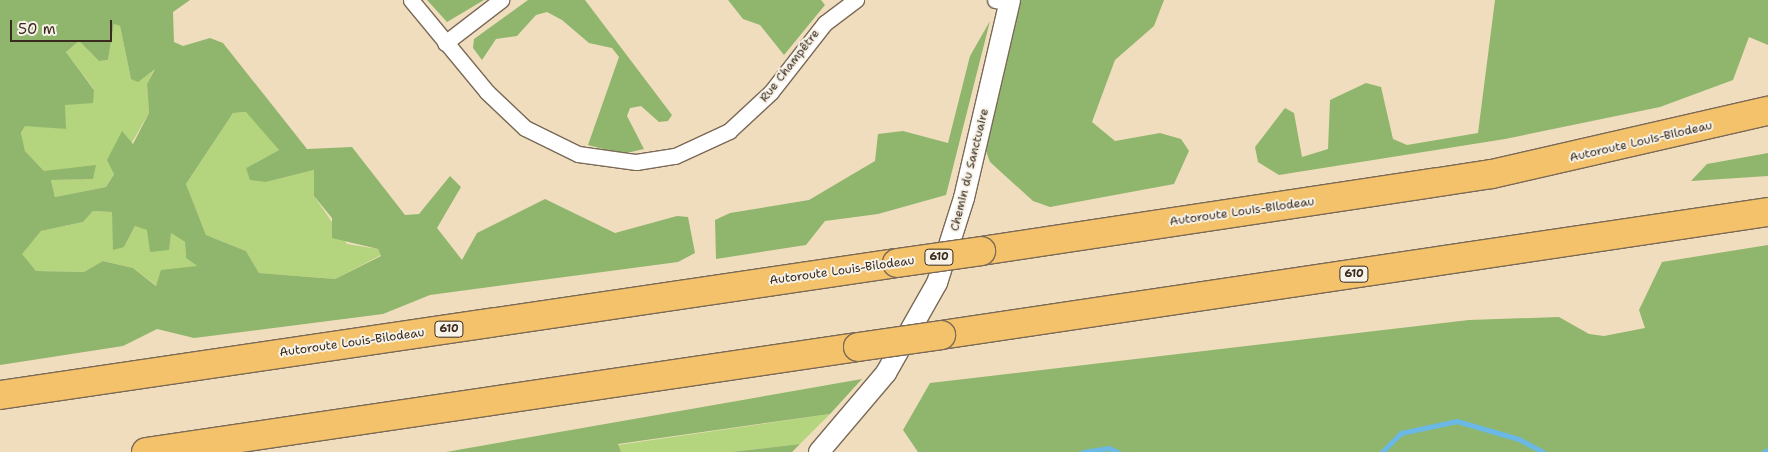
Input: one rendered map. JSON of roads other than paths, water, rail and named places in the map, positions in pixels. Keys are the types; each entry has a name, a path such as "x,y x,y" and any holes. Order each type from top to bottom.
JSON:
{"highway":[{"name":"Autoroute Louis-Bilodeau","path":"0,395 897,264 1492,174 1768,111"},
{"name":"610","path":"146,452 1768,212"}],"street":[{"name":"Rue Champêtre","path":"411,0 497,104 542,139 597,159 656,160 712,142 744,119 825,23 856,0"},
{"path":"445,43 501,0"},
{"name":"Chemin du Sanctuaire","path":"819,452 886,373 936,283 964,198 1004,1"}],"waterway":[{"path":"1382,452 1401,433 1457,421 1519,439 1543,452"},
{"path":"1083,452 1109,448 1118,452"},
{"path":"1764,452 1768,450"}]}
